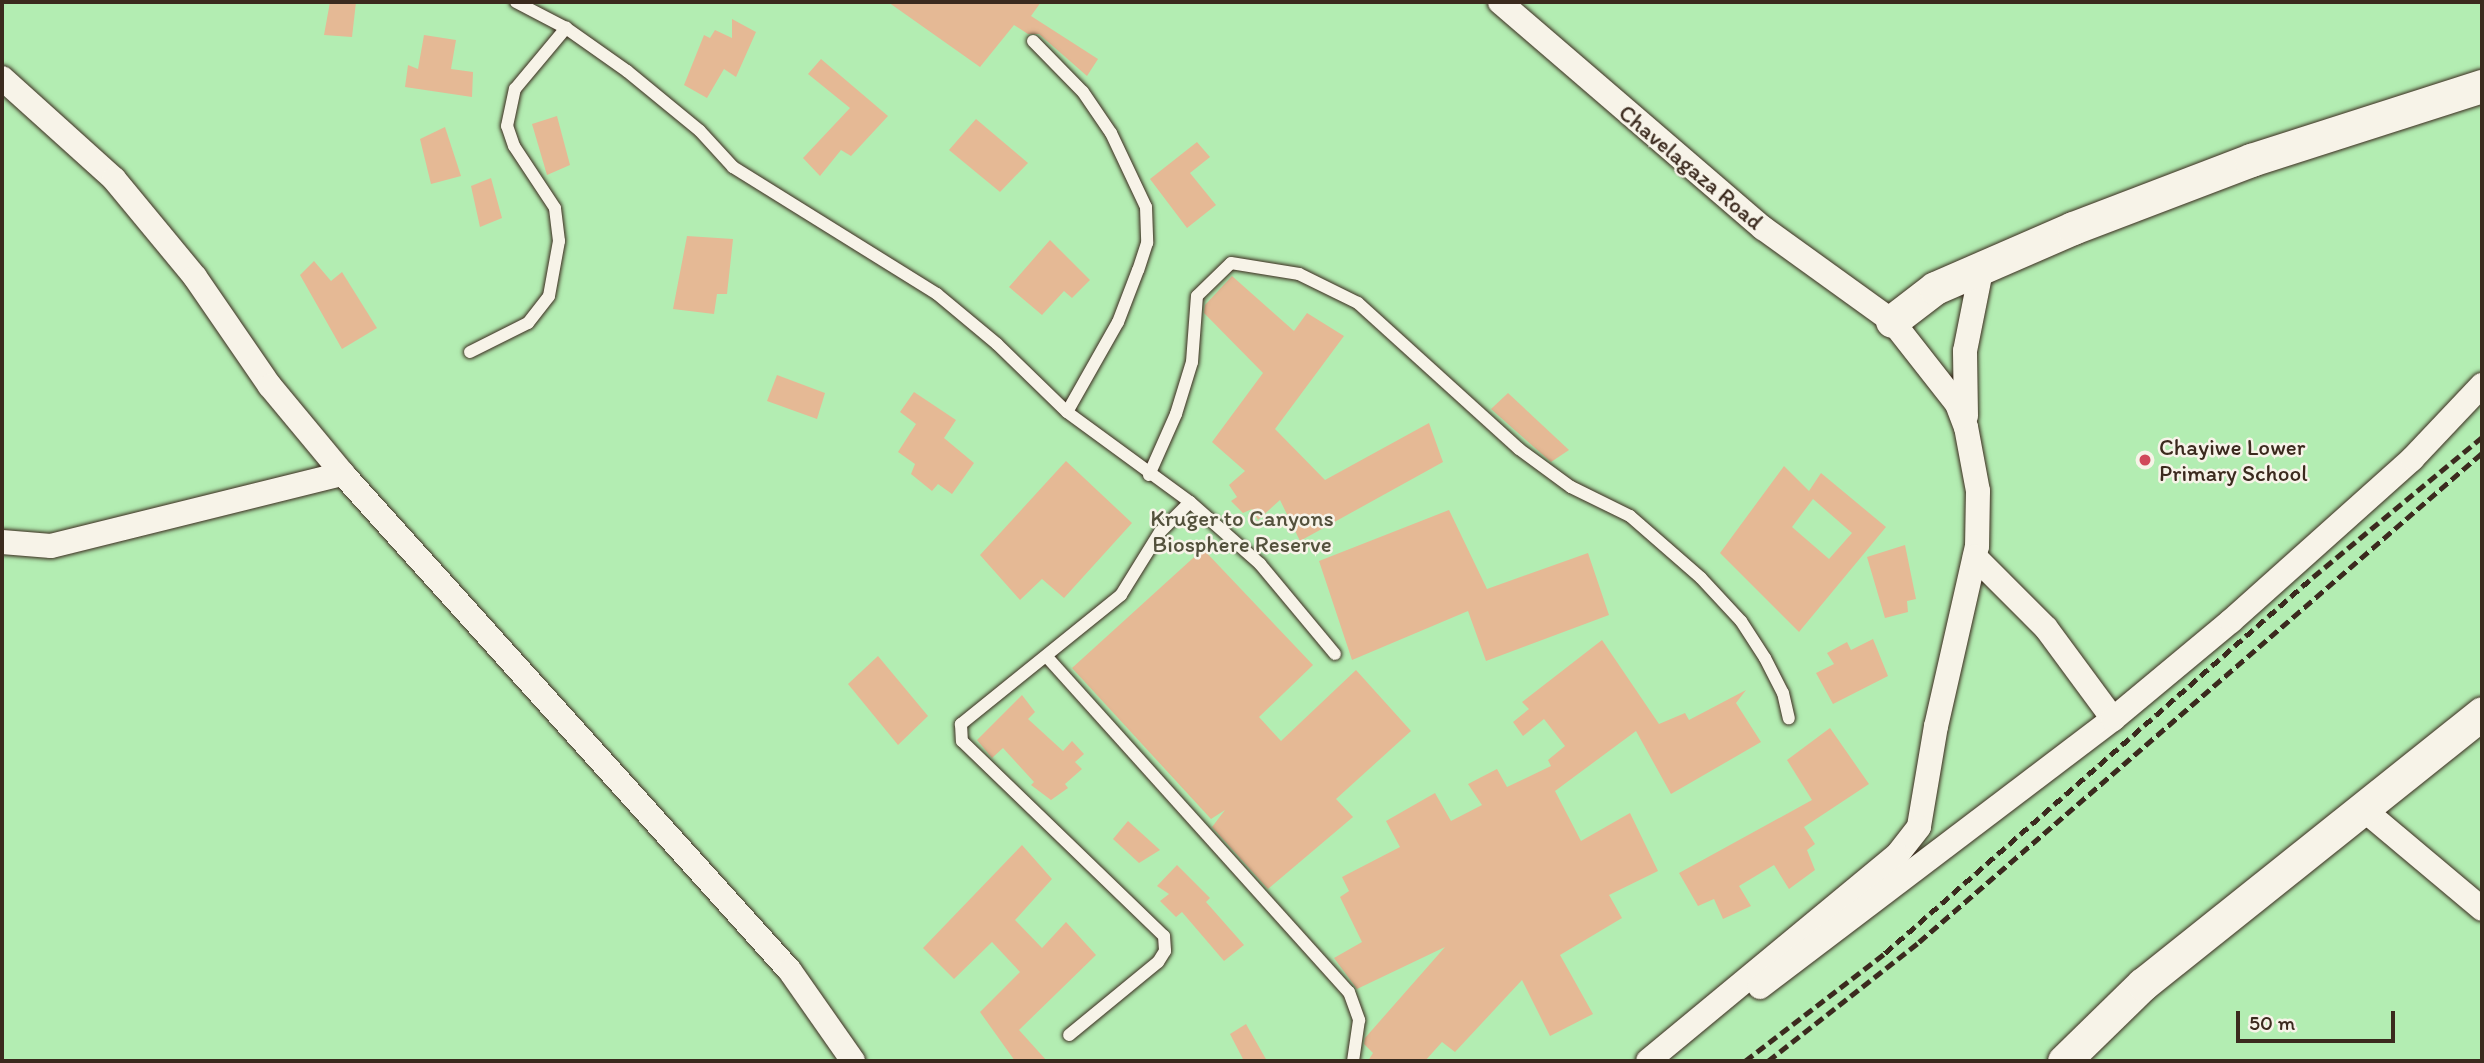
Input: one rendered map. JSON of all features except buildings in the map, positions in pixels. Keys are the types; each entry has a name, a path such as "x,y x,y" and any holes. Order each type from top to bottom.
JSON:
{"street":[{"name":"Chavelagaza Road","path":"1500,2 1521,12 1763,228 1892,321 1940,377 1966,427"},
{"path":"2,78 114,180 195,277 270,386 343,474 773,951 853,1061"},
{"path":"1892,321 1936,288 1982,266 2251,160 2482,86"},
{"path":"1648,1061 1897,855 1914,835 1975,557 1978,491 1966,427 1965,351 1982,266"},
{"path":"1682,1035 1745,998 2113,719 2231,621 2412,460 2482,385"},
{"path":"2,542 51,546 343,474"},
{"path":"1975,557 2046,628 2113,719"},
{"path":"2064,1061 2143,984 2482,713"},
{"path":"2363,809 2482,909"}],"lane":[{"path":"516,2 566,29 637,79 700,131 733,167 937,294 997,344 1067,412 1121,449 1149,475 1190,502 1260,564 1335,654"},
{"path":"470,352 527,323 549,296 559,241 555,208 514,146 507,126 515,89 566,29"},
{"path":"1032,41 1083,92 1111,133 1146,207 1147,243 1118,322 1067,412"},
{"path":"1149,475 1176,414 1192,362 1197,296 1230,263 1299,274 1358,303 1519,449 1571,487 1630,516 1701,578 1741,621 1765,658 1789,718"},
{"path":"1069,1035 1158,962 1165,944 1164,936 962,741 964,718 1047,657 1121,595 1160,532 1190,502"},
{"path":"1047,657 1349,992 1357,1005 1359,1020 1353,1061"}],"green space":[{"name":"Kruger to Canyons Biosphere Reserve","path":"2,2 2482,2 2482,1061 2,1061"}],"railway":[{"path":"1745,1061 1885,953 2313,577 2482,437"},
{"path":"1768,1061 1919,942 2482,453"}],"place":[{"name":"Chayiwe Lower Primary School","path":"2145,460"}]}
